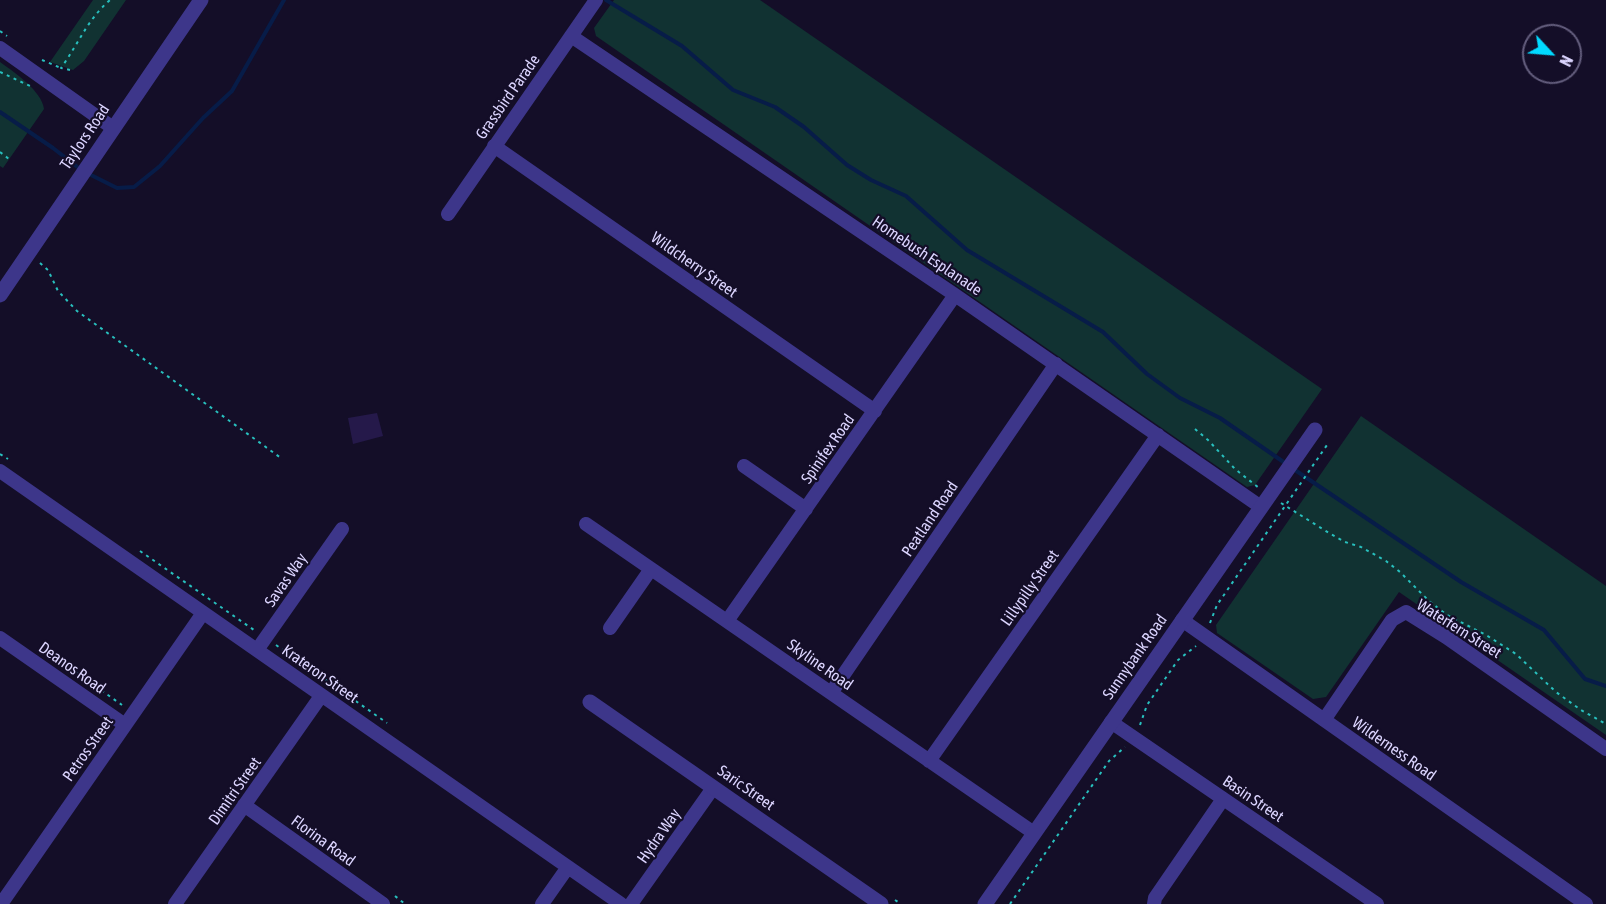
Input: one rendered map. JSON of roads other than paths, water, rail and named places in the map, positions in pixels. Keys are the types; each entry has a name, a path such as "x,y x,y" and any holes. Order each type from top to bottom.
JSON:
{"street":[{"name":"Taylors Road","path":"0,295 201,0"},
{"name":"Grassbird Parade","path":"448,214 596,0"},
{"name":"Homebush Esplanade","path":"571,36 1158,435 1265,502"},
{"path":"5,43 113,128"},
{"name":"Wildcherry Street","path":"494,146 874,411"},
{"name":"Spinifex Road","path":"728,621 955,295"},
{"name":"Peatland Road","path":"831,693 1056,364"},
{"name":"Sunnybank Road","path":"985,904 1315,430"},
{"name":"Lillypilly Street","path":"929,761 1158,435"},
{"path":"744,466 806,509"},
{"name":"Krateron Street","path":"0,471 621,904"},
{"name":"Skyline Road","path":"586,524 1034,833"},
{"name":"Savas Way","path":"257,650 342,530"},
{"path":"610,628 651,569"},
{"name":"Waterfern Street","path":"1324,720 1392,620 1406,612 1446,637 1606,749"},
{"name":"Petros Street","path":"1,904 203,613"},
{"name":"Wilderness Road","path":"1182,620 1586,904"},
{"name":"Deanos Road","path":"0,638 125,725"},
{"name":"Dimitri Street","path":"175,904 321,696"},
{"name":"Saric Street","path":"590,702 880,904"},
{"name":"Basin Street","path":"1111,722 1377,904"},
{"name":"Hydra Way","path":"632,904 713,788"},
{"path":"1154,904 1155,898 1223,799"},
{"name":"Florina Road","path":"244,805 382,904"},
{"path":"542,904 568,867"},
{"path":"357,904 365,892"}],"waterway":[{"path":"87,173 117,188 134,187 160,166 203,118 232,91 284,0"},
{"path":"606,0 682,46 733,90 775,107 804,127 847,165 871,180 906,196 967,250 1103,332 1147,374 1180,398 1220,418 1285,463"},
{"path":"0,112 80,169"},
{"path":"1292,468 1461,582 1544,630 1585,679 1606,686"}]}
